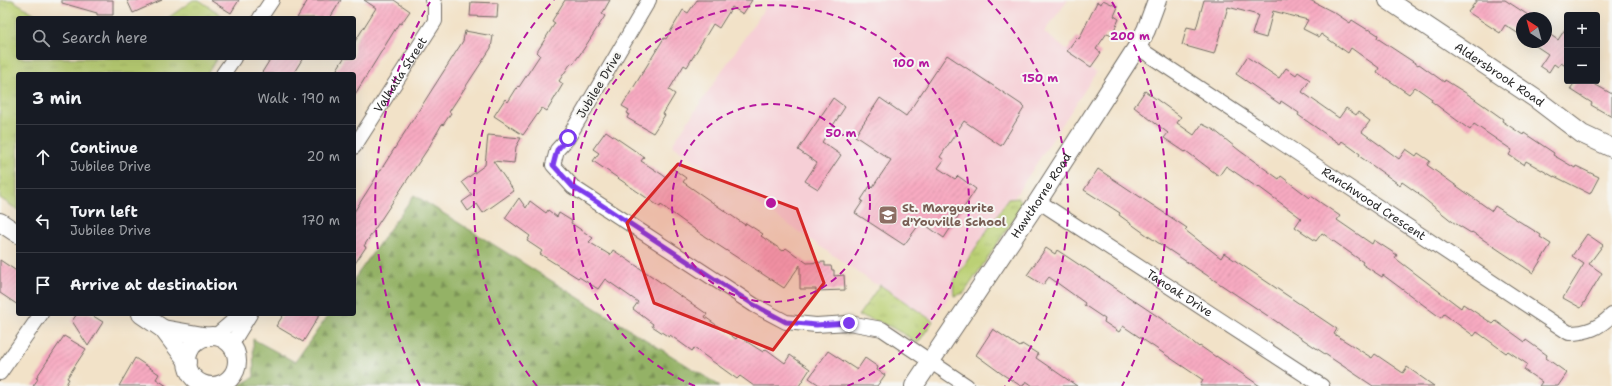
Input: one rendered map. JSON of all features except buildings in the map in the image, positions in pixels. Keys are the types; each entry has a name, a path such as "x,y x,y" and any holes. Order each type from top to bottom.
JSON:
{"street":[{"path":"261,16 272,0"},
{"name":"Valhalla Street","path":"356,144 435,21 435,5 432,0"},
{"name":"Jubilee Drive","path":"649,0 568,138 557,150 553,165 573,187 754,305 780,319 786,322 816,325 849,323 882,330 931,362"},
{"name":"Hawthorne Road","path":"914,386 1038,201 1137,47 1146,30 1157,0"},
{"name":"Aldersbrook Road","path":"1388,0 1536,99 1582,134 1612,148"},
{"name":"Ranchwood Crescent","path":"1137,47 1569,333 1582,333 1593,330 1612,315"},
{"path":"225,72 233,60"},
{"name":"Tanoak Drive","path":"1038,201 1322,386"},
{"path":"0,222 16,233"},
{"path":"0,373 40,316"},
{"path":"143,316 163,329 188,365 192,375 197,381 204,385 220,385 227,381 235,371 237,359 235,351 225,340 163,329"},
{"path":"185,386 192,348 203,338 212,337 238,316"},
{"path":"231,345 249,316"},
{"path":"931,362 967,386"}],"highlighted area":[{"path":"678,164 797,209 824,283 773,350 654,303 627,223"}],"shaded area":[{"name":"St. Marguerite d'Youville School","path":"770,0 1068,0 1044,32 1096,73 933,321 880,285 875,284 672,145"}],"green space":[{"path":"0,0 12,0 39,16 16,16 16,60 216,60 208,72 16,72 16,209 0,198"},
{"path":"193,0 199,0 223,16 171,16"},
{"path":"414,195 720,386 238,386 254,377 253,339 295,362 328,316 356,316 356,276"},
{"path":"1019,198 1024,204 964,293 954,296 953,282 1008,199"},
{"path":"880,285 933,321 918,343 882,323 858,316"}],"place":[{"name":"St. Marguerite d'Youville School","path":"888,215"}],"route":[{"path":"568,138 557,150 553,165 573,187 754,305 786,322 816,325 849,323"}]}
